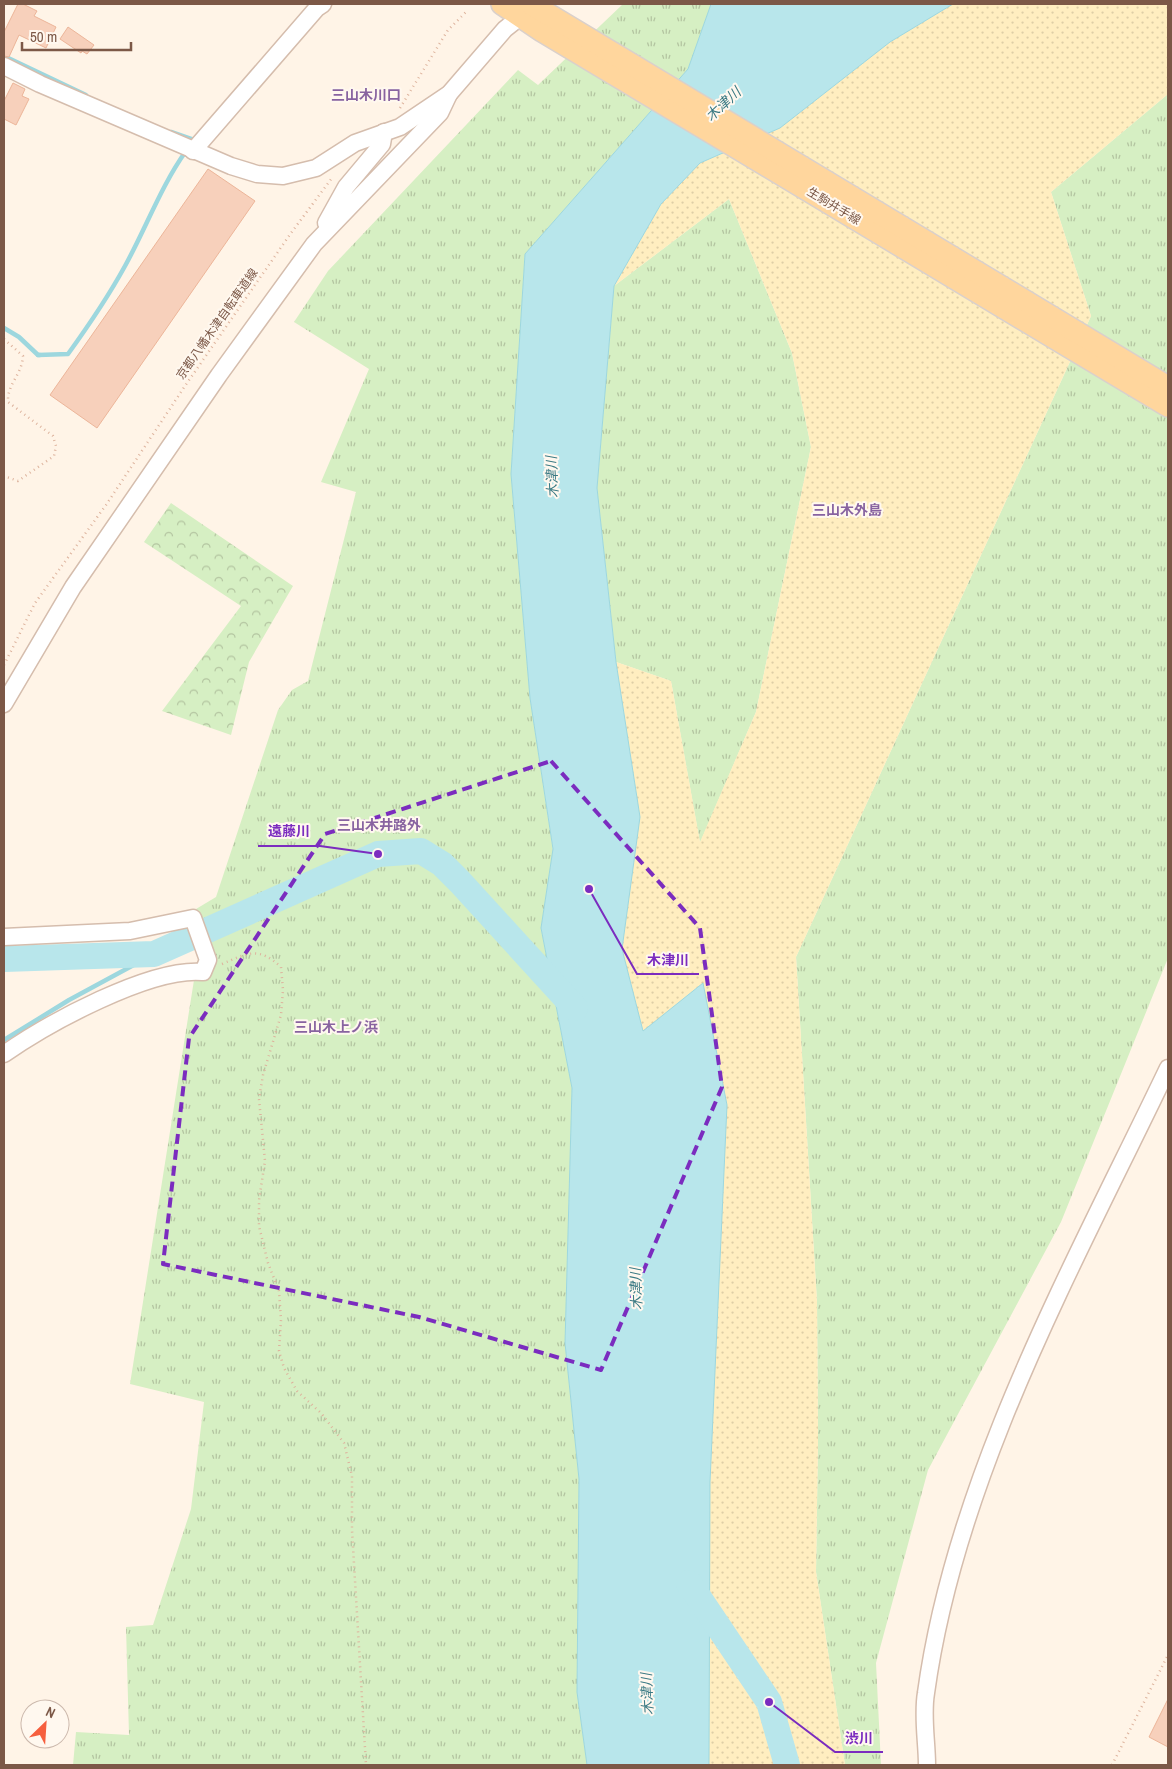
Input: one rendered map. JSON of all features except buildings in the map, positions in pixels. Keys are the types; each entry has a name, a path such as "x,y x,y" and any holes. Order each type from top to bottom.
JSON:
{"main road":[{"name":"生駒井手線","path":"502,4 531,8 548,25 1168,406"},
{"name":"生駒井手線","path":"548,25 1168,387"}],"street":[{"path":"193,151 317,8 323,4"},
{"path":"4,66 230,166 257,174 284,176 316,168 355,143 400,127 449,94 505,29 531,8"},
{"path":"314,244 440,113 449,94"},
{"path":"4,704 73,587 220,375 314,244 346,187 382,144 384,132"},
{"path":"4,937 130,931 193,918 208,960 203,972 190,971 141,984 97,1002 20,1043 4,1054"},
{"path":"927,1765 925,1695 950,1572 984,1470 1040,1336 1168,1068"}],"path":[{"path":"384,132 448,30 467,11"},
{"name":"京都八幡木津自転車道線","path":"4,665 36,603 106,505 190,378 291,233 328,182 335,176"},
{"path":"4,339 23,356 23,368 7,392 8,402 53,436 56,446 54,456 18,481 4,476"},
{"path":"203,972 251,952 270,957 281,967 283,990 281,1015 263,1075 259,1099 265,1161 259,1200 259,1226 268,1263 279,1290 281,1320 279,1351 284,1368 297,1390 321,1413 344,1443 352,1476 352,1530 366,1765"},
{"path":"1114,1765 1168,1655"}],"highlighted area":[{"path":"551,761 700,928 722,1087 601,1370 419,1317 163,1264 189,1038 325,834"}],"green space":[{"path":"623,4 711,4 688,69 525,254 511,474 530,698 553,850 541,928 572,1088 565,1343 579,1479 577,1691 587,1765 73,1765 76,1732 129,1735 126,1627 153,1625 191,1509 204,1402 130,1384 194,980 205,979 217,957 196,909 216,897 278,710 292,690 308,681 356,492 321,482 369,369 294,322 328,271 518,70 538,85"},
{"path":"1168,94 1168,958 1061,1222 928,1470 876,1663 881,1765 845,1765 816,1572 818,1439 817,1302 796,957 1091,316 1051,192"},
{"path":"729,199 792,353 811,447 756,712 700,843 671,681 616,662 597,488 614,286"},
{"path":"171,503 293,586 249,662 231,735 162,711 241,606 144,542"}],"sand":[{"path":"953,4 1168,4 1168,94 1051,192 1091,316 796,957 817,1302 818,1439 816,1572 845,1765 709,1765 710,1482 727,1105 703,984 643,1032 622,949 640,817 616,662 671,681 700,842 756,712 811,447 792,353 729,199 614,286 661,204 700,163 780,128 890,42"}],"water":[{"name":"木津川","path":"711,4 953,4 890,42 780,128 700,163 661,204 614,286 597,488 616,662 640,817 622,949 643,1031 703,983 727,1105 710,1482 709,1765 587,1765 577,1692 579,1479 565,1343 572,1088 541,928 553,849 530,698 511,474 525,254 688,69"}],"waterway":[{"path":"4,56 86,95"},
{"path":"171,132 194,140"},
{"path":"38,355 68,354 119,277 169,178 186,151"},
{"path":"4,328 19,337 40,355"},
{"path":"4,959 154,954 378,854 421,851 442,864 460,882 575,1008"},
{"path":"4,1040 69,1000 154,954"},
{"path":"689,1583 769,1702 787,1765"}],"place":[{"name":"遠藤川","path":"378,854"},
{"name":"木津川","path":"589,889"},
{"name":"渋川","path":"769,1702"}],"district":[{"name":"三山木川口","path":"366,95"},
{"name":"三山木外島","path":"847,510"},
{"name":"三山木井路外","path":"379,825"},
{"name":"三山木上ノ浜","path":"336,1027"}]}
